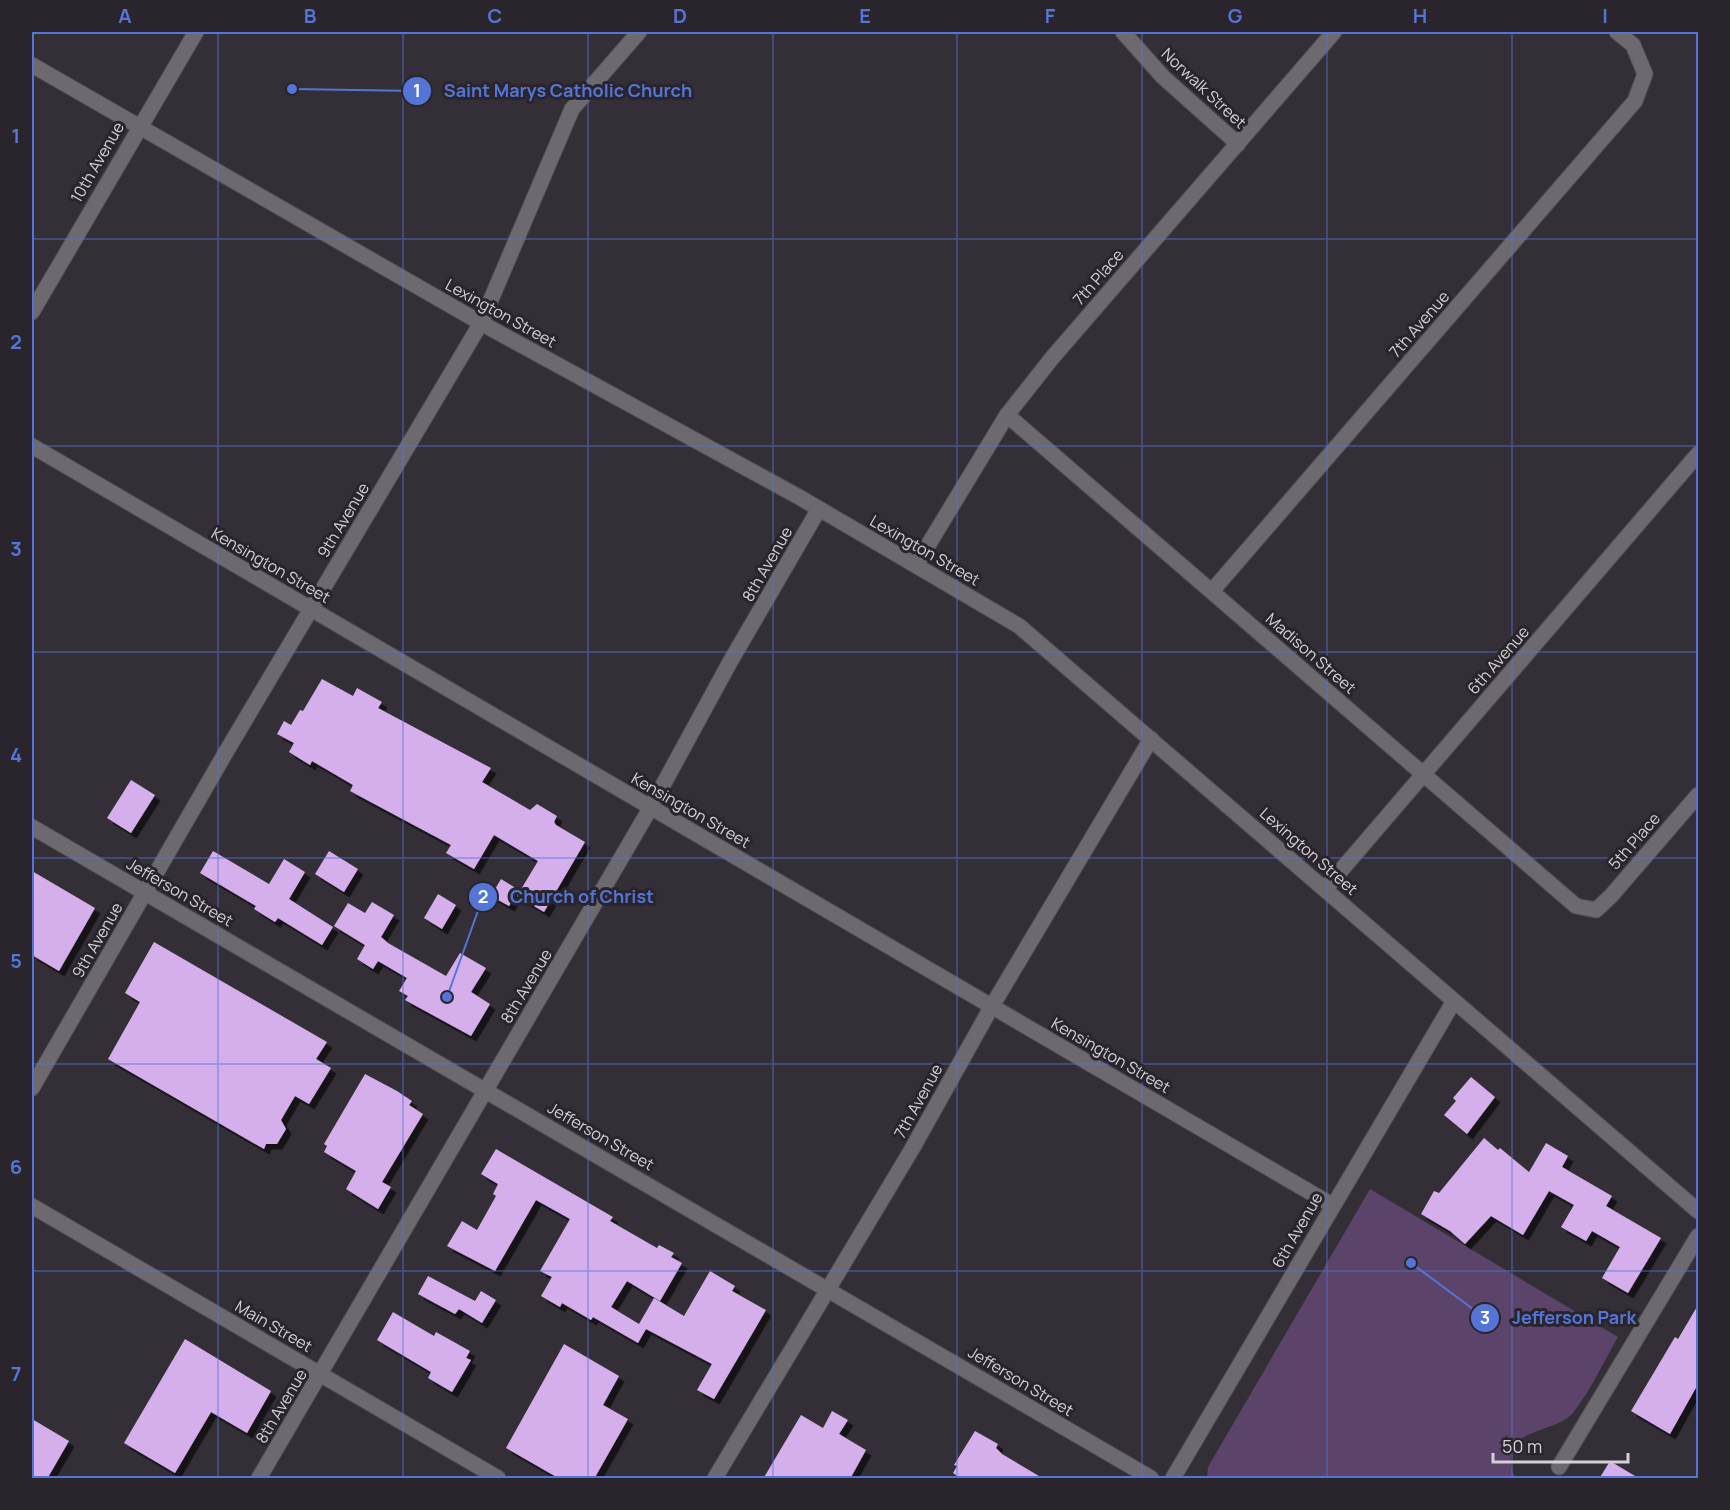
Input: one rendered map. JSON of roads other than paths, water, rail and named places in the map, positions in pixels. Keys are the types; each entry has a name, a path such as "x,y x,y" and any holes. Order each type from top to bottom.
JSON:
{"street":[{"name":"10th Avenue","path":"32,312 196,32"},
{"name":"9th Avenue","path":"32,1088 311,608 481,323 572,109 639,32"},
{"name":"Norwalk Street","path":"1123,32 1163,77 1238,144"},
{"name":"7th Place","path":"916,565 1007,415 1052,358 1334,32"},
{"name":"7th Avenue","path":"1212,591 1635,101 1645,74 1633,45 1617,32"},
{"name":"Lexington Street","path":"32,65 481,323 819,509 1019,626 1698,1211"},
{"name":"Madison Street","path":"1007,415 1576,906 1596,910"},
{"name":"Kensington Street","path":"32,446 1332,1205"},
{"name":"6th Avenue","path":"1325,889 1698,454"},
{"name":"8th Avenue","path":"259,1479 651,807 730,662 819,509"},
{"name":"7th Avenue","path":"715,1479 912,1149 992,1006 1151,739"},
{"name":"5th Place","path":"1596,910 1698,795"},
{"name":"Jefferson Street","path":"32,827 486,1089 1151,1479"},
{"name":"6th Avenue","path":"1173,1479 1454,1001"},
{"name":"Main Street","path":"32,1206 498,1479"},
{"path":"1559,1467 1698,1236"}],"place":[{"name":"Saint Marys Catholic Church","path":"292,89"},
{"name":"Church of Christ","path":"447,997"},
{"name":"Jefferson Park","path":"1411,1263"}]}
